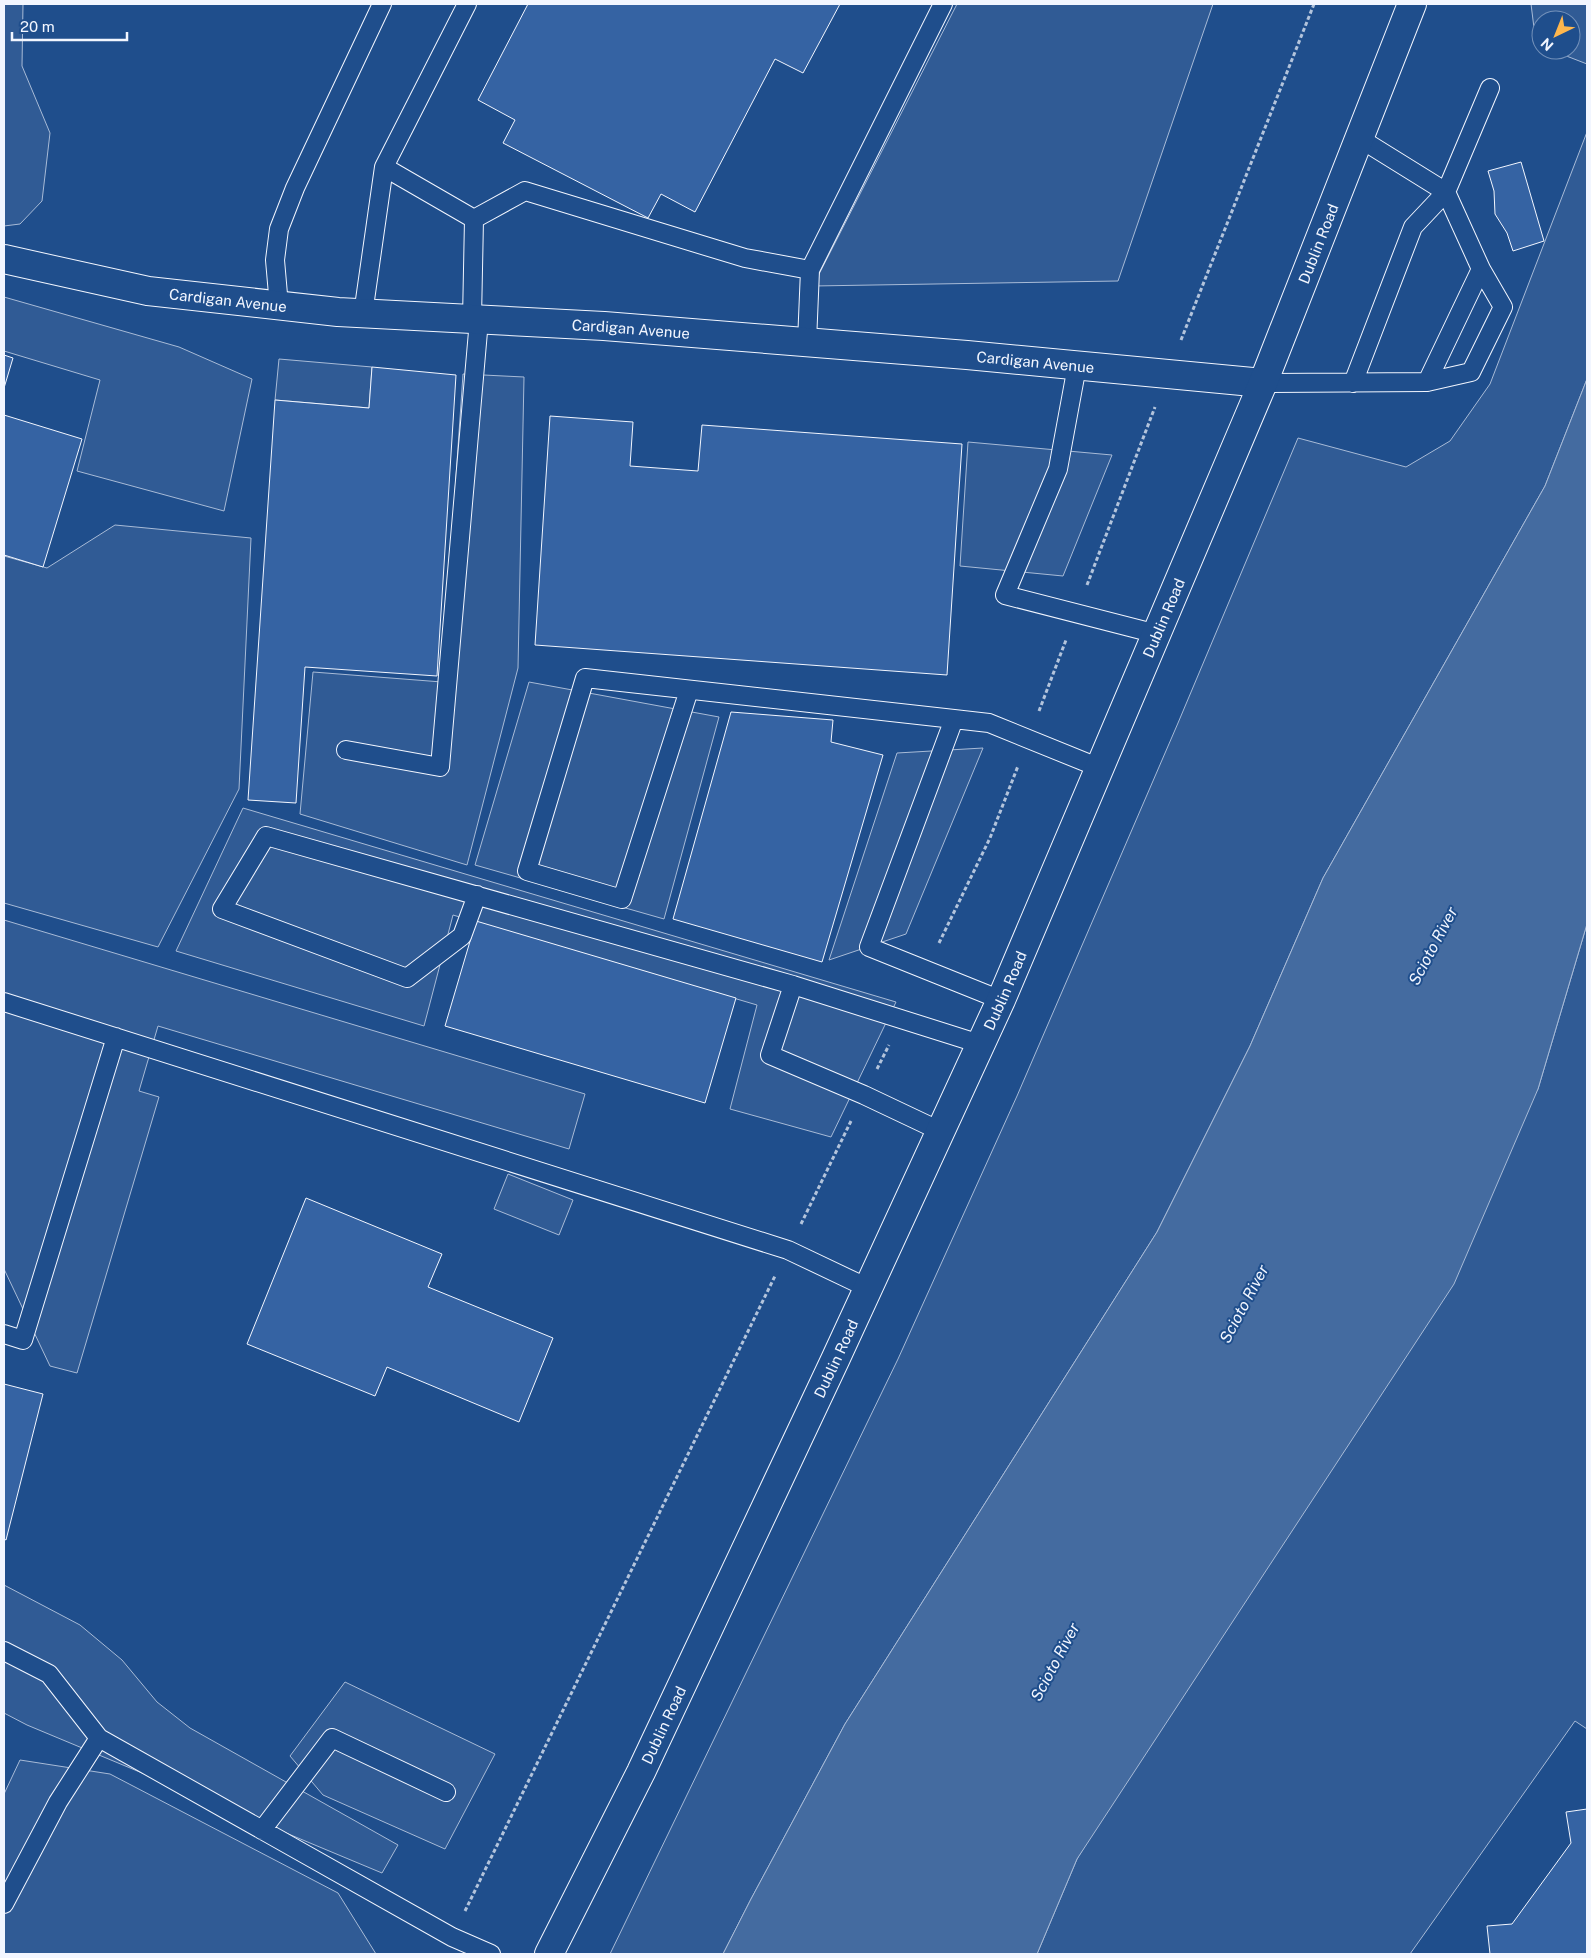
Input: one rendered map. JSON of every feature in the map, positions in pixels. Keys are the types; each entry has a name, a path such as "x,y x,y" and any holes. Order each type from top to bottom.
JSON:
{"main road":[{"name":"Dublin Road","path":"549,1954 641,1772 1001,1000 1263,383 1412,4"},
{"name":"Cardigan Avenue","path":"4,259 148,291 279,306 363,314 604,326 807,342 1263,383"}],"lane":[{"path":"279,306 276,260 279,229 295,188 382,4"},
{"path":"363,314 384,167 467,4"},
{"path":"807,342 810,270 943,4"},
{"path":"1353,383 1414,227 1446,192 1490,88"},
{"path":"1263,383 1427,382 1471,372 1503,307 1481,269 1446,192 1360,138"},
{"path":"384,167 474,219"},
{"path":"474,219 525,191 745,258 810,270"},
{"path":"346,750 440,766 475,319 474,219"},
{"path":"1427,382 1481,269"},
{"path":"1077,366 1058,469 1005,595 1157,634"},
{"path":"688,690 622,899 527,871 585,678 989,723 1100,768"},
{"path":"954,719 869,947 1001,1000"},
{"path":"476,895 462,936 407,978 222,909 266,836 476,895 793,985 980,1044"},
{"path":"793,985 770,1055 864,1095 940,1131"},
{"path":"4,1002 788,1250 868,1288"},
{"path":"4,1334 23,1340 116,1037"},
{"path":"4,1651 49,1674 99,1738 452,1937 491,1954"},
{"path":"4,1904 58,1802 99,1738"},
{"path":"262,1830 332,1738 446,1792"}],"shaded area":[{"path":"4,4 23,4 22,66 50,133 42,201 20,224 4,226"},
{"path":"957,4 1213,4 1118,281 813,286"},
{"path":"1531,4 1587,4 1587,64 1577,60 1581,60 1581,10 1532,10"},
{"path":"1587,132 1587,379 1545,486 1323,878 1250,1046 1157,1232 845,1724 723,1954 610,1954 898,1359 1017,1096 1178,723 1298,438 1406,467 1450,441 1490,384"},
{"path":"4,297 179,347 252,379 224,511 77,471 100,380 4,351"},
{"path":"279,359 372,367 369,408 275,400"},
{"path":"463,374 524,377 518,668 467,865 300,814 313,672 442,682"},
{"path":"968,442 1112,455 1063,576 960,566"},
{"path":"115,525 251,538 239,789 158,947 4,903 4,556 47,568"},
{"path":"529,682 719,717 664,919 475,865"},
{"path":"983,748 906,934 829,960 897,753"},
{"path":"243,808 896,1002 831,1137 730,1109 757,1005 453,915 424,1026 176,951"},
{"path":"4,920 585,1094 569,1149 158,1026 139,1091 159,1097 77,1373 50,1366 4,1269"},
{"path":"1587,924 1587,1729 1575,1721 1410,1954 1037,1954 1077,1859 1538,1089"},
{"path":"508,1174 573,1200 559,1235 494,1209"},
{"path":"4,1585 80,1625 122,1660 157,1702 190,1728 398,1845 382,1873 27,1725 4,1713"},
{"path":"345,1682 495,1754 445,1849 323,1795 290,1756"},
{"path":"20,1760 110,1774 338,1893 376,1954 4,1954 4,1794"}],"water":[{"name":"Scioto River","path":"1587,379 1587,924 1538,1089 1454,1284 1077,1859 1037,1954 723,1954 845,1724 1157,1232 1250,1046 1323,878 1545,486"}],"building":[{"path":"528,4 840,4 803,73 775,59 695,212 661,194 648,218 503,143 515,120 478,100"},
{"path":"1521,162 1544,241 1513,251 1507,233 1495,214 1494,191 1488,171"},
{"path":"4,355 13,358 4,388"},
{"path":"372,367 456,375 437,676 305,667 296,803 248,800 275,400 369,408"},
{"path":"4,415 82,439 43,567 4,555"},
{"path":"550,416 633,422 630,466 698,471 702,425 962,444 947,675 535,645"},
{"path":"731,712 833,720 831,742 883,755 822,962 673,919"},
{"path":"476,921 736,998 705,1103 445,1026"},
{"path":"306,1198 442,1254 428,1287 553,1338 519,1422 387,1367 375,1396 247,1344"},
{"path":"4,1384 43,1394 6,1540 4,1539"},
{"path":"1587,1809 1587,1954 1490,1954 1487,1926 1512,1924 1571,1843 1566,1812"}]}
